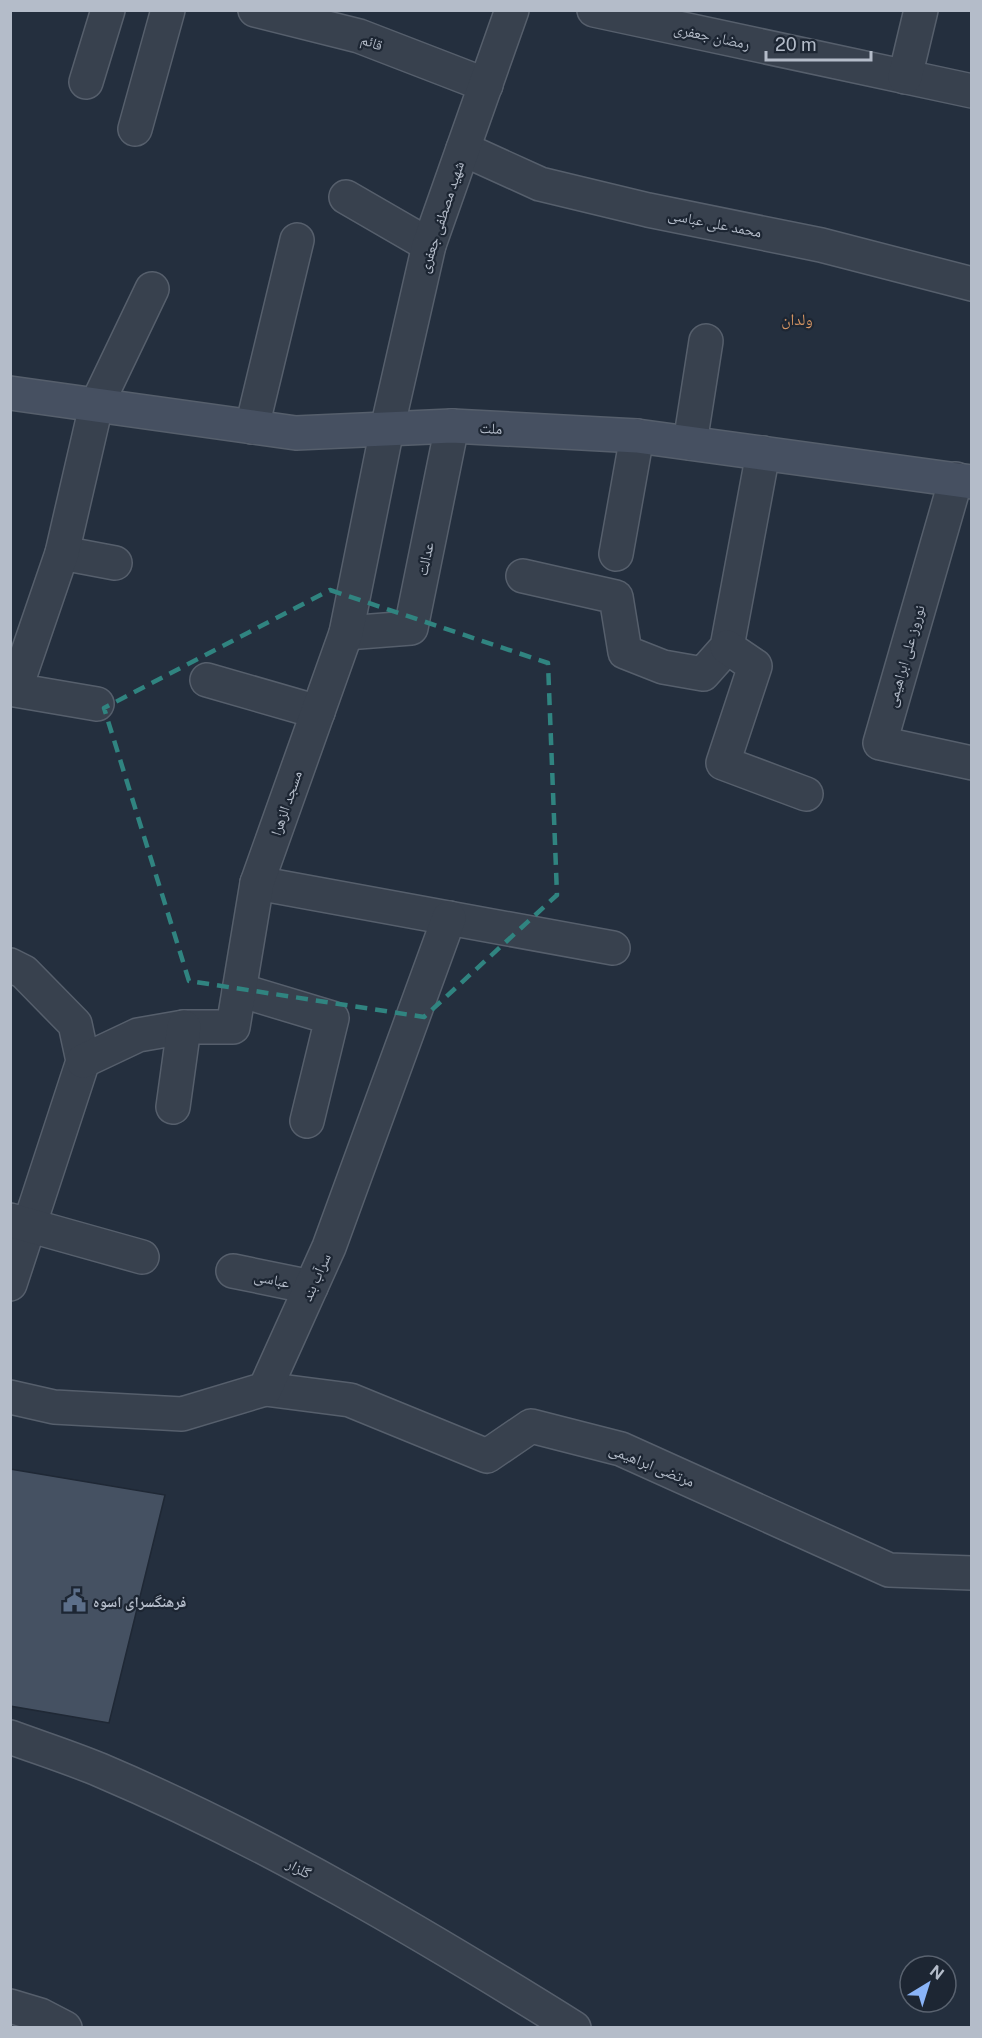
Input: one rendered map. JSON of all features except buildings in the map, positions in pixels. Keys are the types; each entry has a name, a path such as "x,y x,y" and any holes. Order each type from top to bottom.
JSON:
{"street":[{"path":"86,82 108,10"},
{"path":"135,129 168,10"},
{"name":"قائم","path":"255,10 309,17 486,85"},
{"name":"شهید مصطفی جعفری","path":"387,429 429,245 512,10"},
{"name":"رمضان جعفری","path":"594,10 972,91"},
{"path":"905,77 921,10"},
{"name":"محمد علی عباسی","path":"463,148 540,184 648,210 821,244 972,284"},
{"path":"346,197 429,245"},
{"path":"252,427 297,240"},
{"path":"97,704 15,690 62,553 96,406 152,289"},
{"path":"690,443 706,341"},
{"name":"ملت","path":"10,393 296,433 452,426 637,436 964,480"},
{"name":"عدالت","path":"346,633 411,628 452,426"},
{"name":"مسجد الزهرا","path":"83,1060 138,1035 184,1027 233,1027 257,883 346,633 387,429"},
{"path":"616,554 637,436"},
{"path":"523,576 616,597 625,652 663,667 703,674 727,647 763,453"},
{"name":"نوروز علی ابراهیمی","path":"964,480 880,743 972,763"},
{"path":"62,553 115,563"},
{"path":"727,647 755,666 723,763 806,794"},
{"path":"207,680 318,712"},
{"path":"257,883 614,948"},
{"name":"سرآب بند","path":"266,1389 329,1247 449,918"},
{"path":"10,965 24,972 75,1024 83,1060 20,1224 10,1284"},
{"path":"240,990 332,1018 307,1121"},
{"path":"173,1107 184,1027"},
{"path":"20,1224 142,1257"},
{"name":"عباسی","path":"233,1270 311,1287"},
{"path":"10,1396 54,1407 182,1414 266,1389"},
{"name":"مرتضی ابراهیمی","path":"266,1389 350,1400 487,1456 531,1426 621,1449 889,1570 972,1573"},
{"name":"گلزار","path":"10,1737 100,1770 265,1849 438,1945 574,2028"},
{"path":"10,2006 40,2015 65,2028"}],"highlighted area":[{"path":"330,590 548,663 557,895 424,1017 189,981 104,708"}],"place":[{"name":"فرهنگسرای اسوه","path":"75,1601"}],"district":[{"name":"ولدان","path":"797,319"}]}
